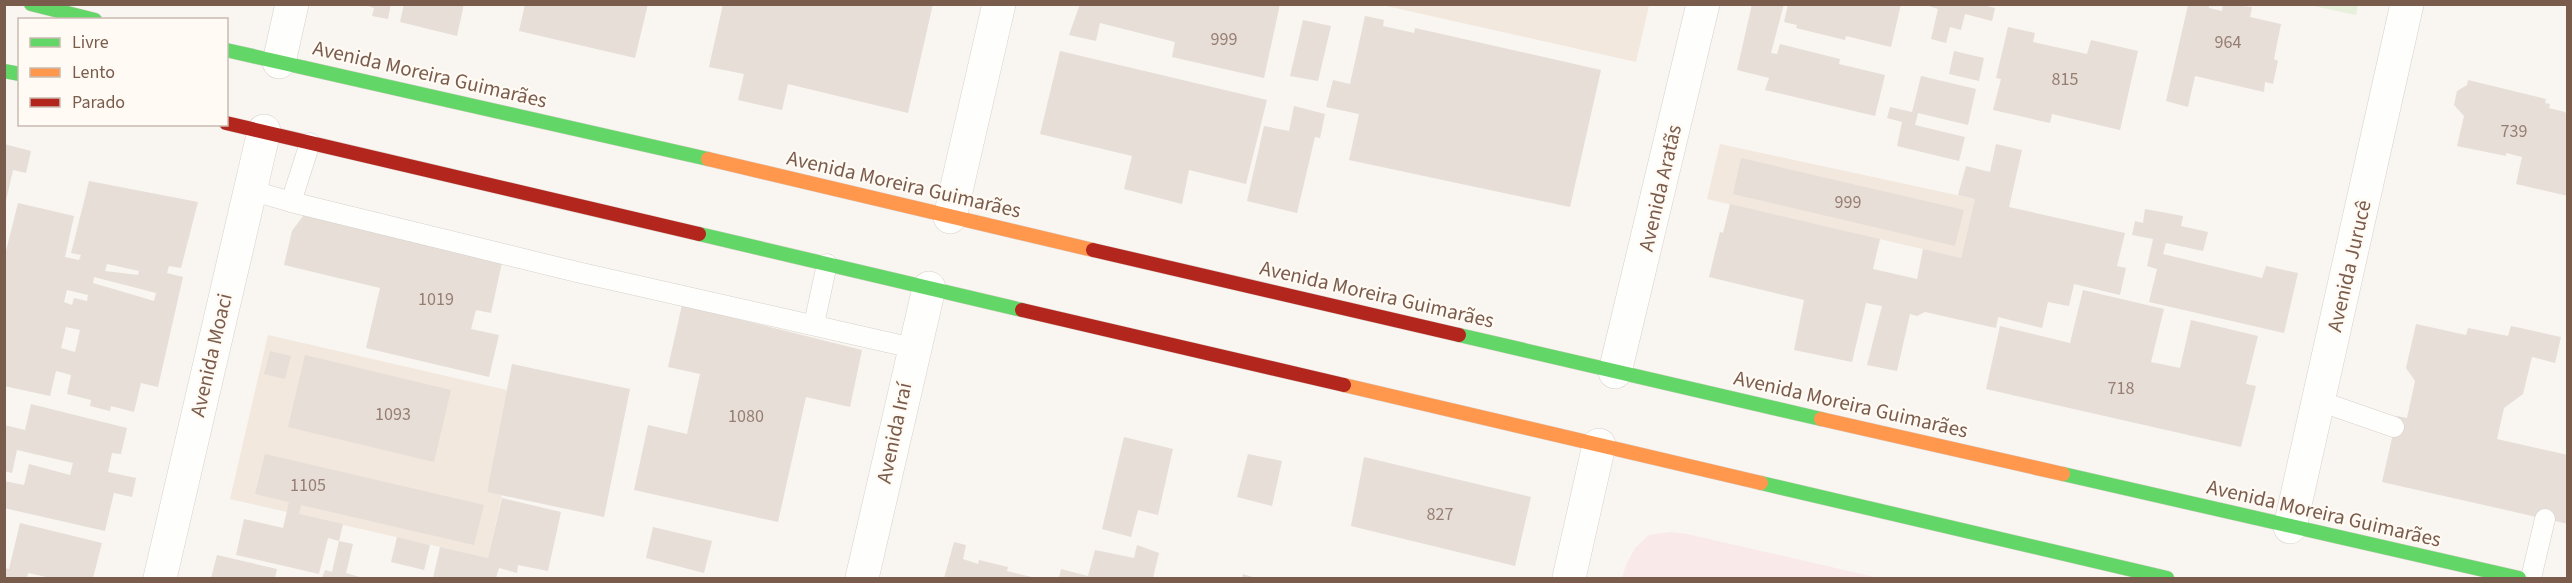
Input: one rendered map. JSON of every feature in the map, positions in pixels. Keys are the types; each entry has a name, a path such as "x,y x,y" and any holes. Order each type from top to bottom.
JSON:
{"highway":[{"path":"31,4 87,18"},
{"name":"Avenida Moreira Guimarães","path":"228,50 579,129 1615,372 2519,579"},
{"path":"228,123 2167,579"}],"street":[{"path":"279,62 292,4"},
{"path":"950,217 999,4"},
{"name":"Avenida Aratãs","path":"1615,372 1703,4"},
{"name":"Avenida Jurucê","path":"2290,527 2407,4"},
{"name":"Avenida Moaci","path":"160,579 264,131"},
{"name":"Avenida Iraí","path":"862,579 929,288"},
{"path":"1569,579 1599,445"}],"lane":[{"path":"291,202 310,143"},
{"path":"250,190 577,272 914,348"},
{"path":"814,324 827,264"},
{"path":"2319,401 2394,427"},
{"path":"2531,579 2545,519"}],"shaded area":[{"path":"1382,5 1649,5 1636,62"},
{"path":"1720,144 1975,199 1961,258 1707,199"},
{"path":"268,335 507,390 487,492 502,495 488,558 230,499"},
{"path":"1670,532 1879,578 1622,578 1635,548 1649,535"}],"green space":[{"path":"2309,5 2358,5 2356,15"}],"building":[{"path":"362,4 391,4 388,19 372,16 374,8"},
{"path":"404,4 464,4 457,36 400,22"},
{"path":"525,4 648,4 635,58 519,31"},
{"path":"723,4 933,4 908,113 788,84 782,110 738,100 744,74 709,67"},
{"path":"1080,4 1280,4 1264,78 1172,57 1175,42 1100,23 1096,41 1069,35"},
{"path":"1752,4 1784,4 1771,53 1777,54 1780,44 1840,59 1839,64 1885,75 1875,116 1765,90 1769,78 1737,70"},
{"path":"1788,4 1852,6 1901,4 1891,47 1846,36 1845,40 1796,28 1797,25 1784,22"},
{"path":"1923,4 1979,4 1995,8 1992,21 1965,14 1961,30 1950,27 1946,43 1931,39 1938,9"},
{"path":"2223,4 2252,7 2250,17 2281,24 2274,59 2278,61 2273,84 2265,82 2264,92 2195,76 2188,107 2166,101 2188,5 2209,5 2209,8 2222,11"},
{"path":"1365,16 1384,20 1383,26 1414,33 1415,28 1601,70 1570,207 1349,160 1359,114 1326,107 1333,80 1350,84"},
{"path":"1303,20 1331,26 1318,81 1290,76"},
{"path":"2008,27 2035,33 2033,42 2087,54 2091,40 2138,51 2120,130 2052,114 2050,123 1993,110 2001,79 1996,78"},
{"path":"1060,51 1267,100 1246,184 1189,170 1182,204 1124,189 1132,156 1040,134"},
{"path":"1954,51 1984,58 1979,81 1949,74"},
{"path":"1921,76 1976,89 1968,125 1918,113 1915,125 1965,137 1959,161 1897,146 1902,122 1887,118 1890,107 1912,112"},
{"path":"2468,80 2546,99 2545,103 2550,104 2549,108 2565,112 2568,116 2568,196 2516,184 2522,157 2457,146 2464,116 2454,105 2457,91 2467,85"},
{"path":"1294,106 1325,114 1320,138 1315,137 1297,213 1247,201 1264,126 1289,131"},
{"path":"4,144 31,151 26,173 13,170 5,205"},
{"path":"1996,144 2022,150 2009,207 2125,233 2117,266 2126,268 2120,295 2074,284 2069,306 2048,302 2042,328 1998,317 1996,328 1925,312 1917,316 1910,314 1897,371 1867,365 1882,306 1866,303 1852,362 1794,350 1804,300 1709,277 1720,232 1723,233 1730,204 1880,239 1873,269 1917,279 1923,249 1961,258 1975,199 1958,195 1966,166 1990,172"},
{"path":"1741,158 1964,210 1955,246 1733,194"},
{"path":"89,181 198,202 181,268 169,266 167,273 183,277 158,387 141,383 134,412 111,406 110,411 90,406 91,400 67,394 71,375 56,371 50,396 4,386 4,259 18,203 74,216 65,257 79,260 81,255 71,253","holes":["107,264 139,271 138,275 105,271","94,277 156,293 154,301 93,283","67,290 88,295 87,301 74,298 72,305 64,302","66,327 80,330 75,352 61,348"]},
{"path":"2145,209 2183,216 2181,226 2208,232 2203,251 2166,243 2163,254 2262,278 2266,266 2298,273 2284,333 2149,302 2157,269 2147,266 2153,239 2132,235 2135,221 2143,223"},
{"path":"306,212 503,258 491,313 476,310 471,329 499,335 489,377 366,348 380,288 284,265 292,231"},
{"path":"2083,290 2164,309 2151,362 2180,368 2191,320 2258,336 2246,384 2256,386 2241,447 1986,389 2000,326 2070,343"},
{"path":"682,305 862,350 850,407 806,397 778,522 634,490 648,425 687,434 700,374 668,367"},
{"path":"2416,324 2466,335 2468,328 2508,336 2511,326 2561,337 2555,363 2532,357 2523,394 2504,408 2497,439 2568,455 2568,524 2382,482 2397,416 2407,418 2415,381 2406,368"},
{"path":"270,351 291,356 285,379 264,374"},
{"path":"305,355 451,390 434,462 288,427"},
{"path":"512,364 630,389 604,517 487,492"},
{"path":"31,404 127,428 121,454 112,453 108,472 136,478 132,497 114,493 105,531 4,508 4,481 24,485 29,464 70,475 73,463 17,450 12,473 4,471 4,425 25,430"},
{"path":"1124,437 1173,449 1158,515 1138,510 1131,537 1102,529"},
{"path":"265,454 484,505 474,545 301,505 299,514 343,524 339,541 328,538 319,574 236,555 244,519 283,528 289,502 255,494"},
{"path":"1248,454 1282,461 1272,506 1237,497"},
{"path":"1364,457 1531,497 1515,566 1351,526"},
{"path":"502,498 561,512 548,571 518,565 517,573 499,568 496,578 433,578 440,547 488,558"},
{"path":"20,523 102,543 93,578 51,578 28,573 27,578 4,578 4,568 9,569"},
{"path":"653,527 712,541 704,573 646,558"},
{"path":"397,537 430,545 424,570 391,562"},
{"path":"339,541 353,544 346,573 363,578 322,578 325,570 332,572"},
{"path":"954,542 966,545 963,559 978,564 979,560 1008,567 1007,571 1036,578 944,578"},
{"path":"1137,545 1159,553 1153,578 1059,578 1061,569 1088,576 1095,550 1134,558"},
{"path":"217,555 277,569 275,578 211,578"},
{"path":"1243,574 1256,578 1242,578"}],"traffic: fast":[{"path":"31,4 87,18"},
{"path":"228,50 708,159"},
{"path":"4,71 18,74"},
{"path":"699,234 1022,310"},
{"path":"1459,335 1821,419"},
{"path":"2063,474 2519,578"},
{"path":"1761,483 2167,578"}],"traffic: slow":[{"path":"708,159 1093,250"},
{"path":"1344,385 1761,483"},
{"path":"1821,419 2063,474"}],"traffic: jam":[{"path":"228,123 699,234"},
{"path":"1093,250 1459,335"},
{"path":"1022,310 1344,385"}]}
